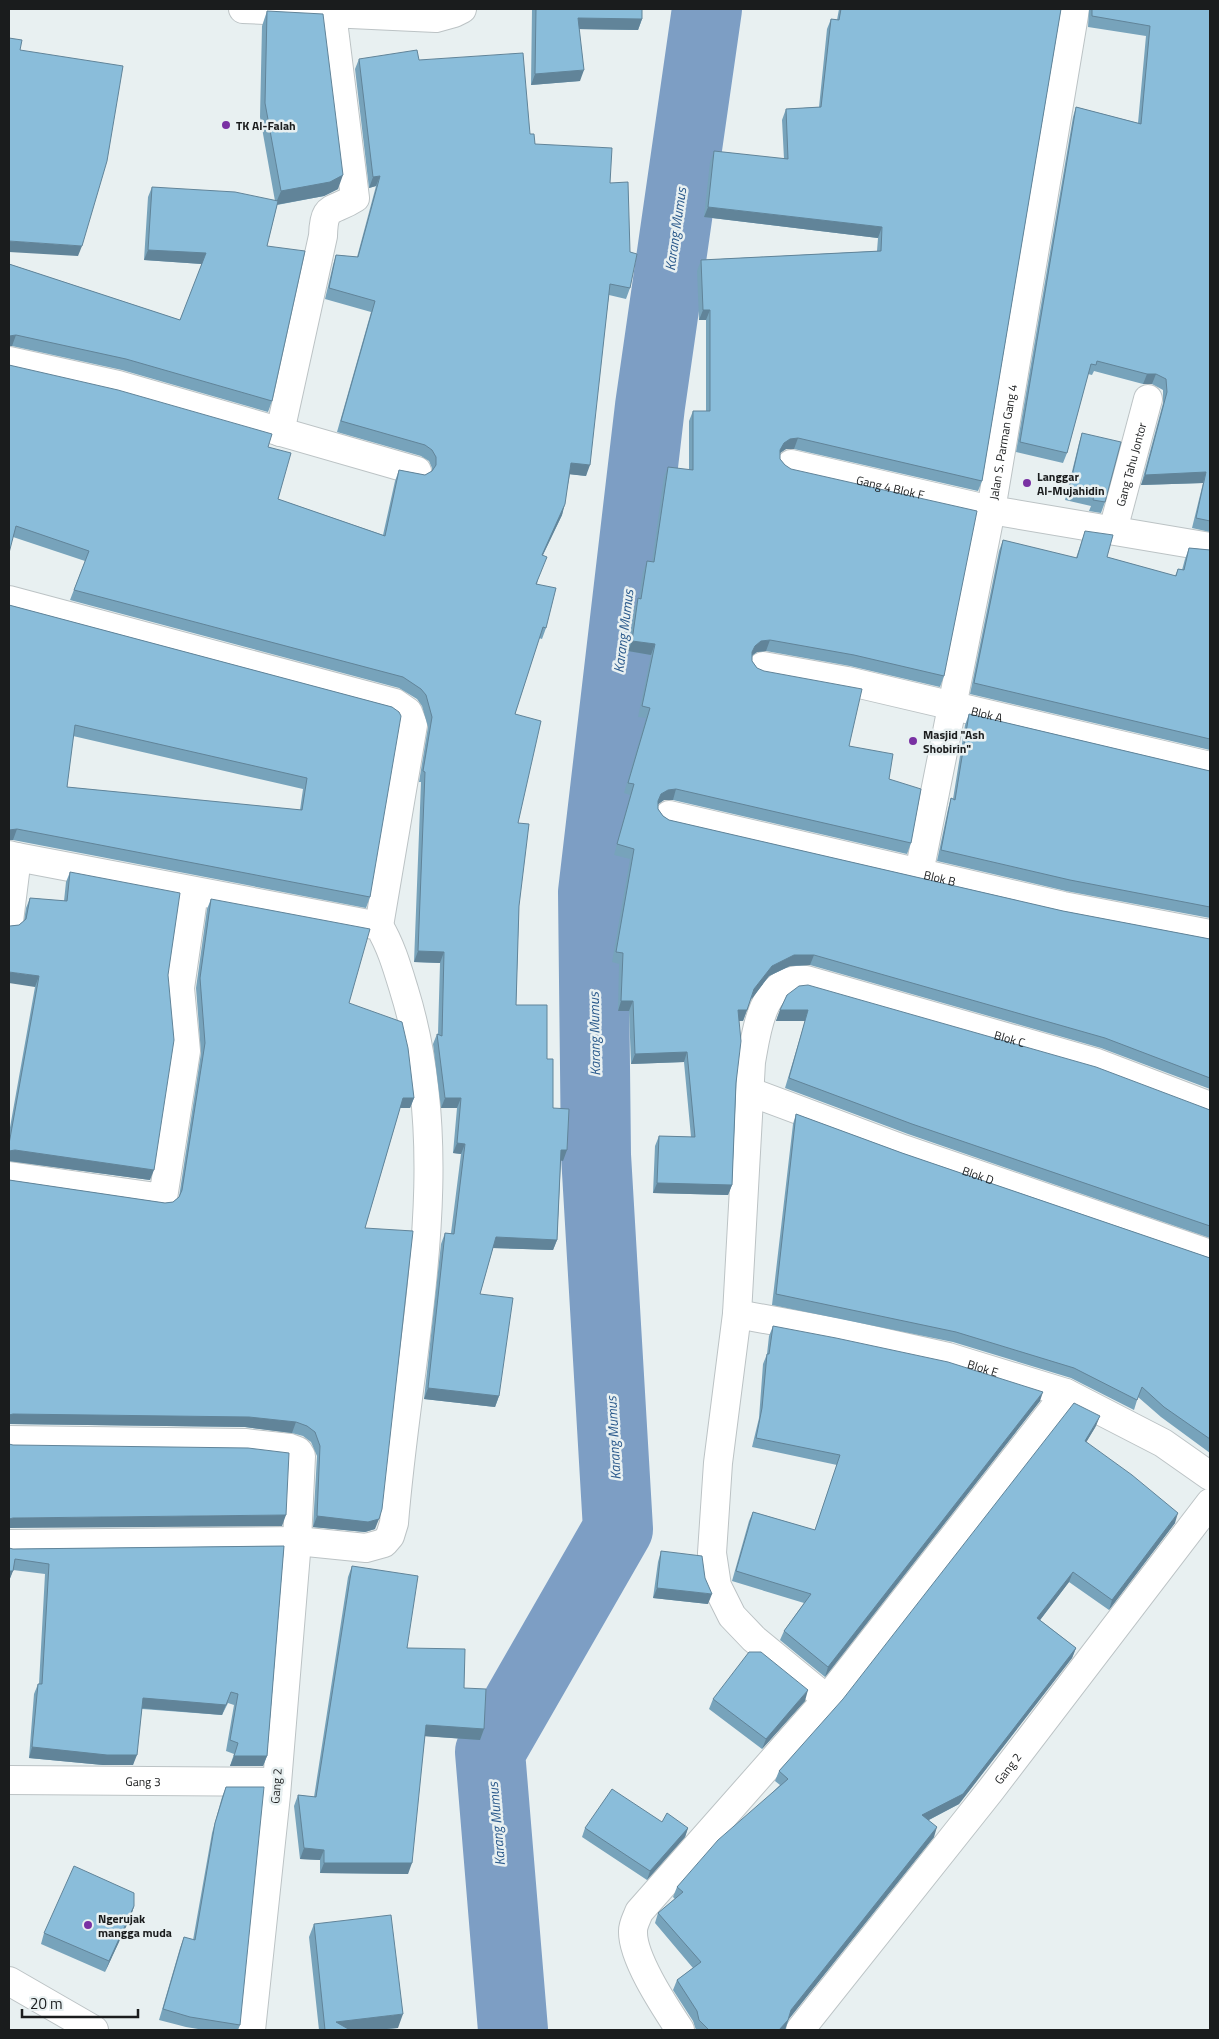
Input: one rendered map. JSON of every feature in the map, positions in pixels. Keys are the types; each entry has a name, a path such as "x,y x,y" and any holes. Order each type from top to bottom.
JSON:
{"street":[{"path":"243,9 436,18 454,14 462,9"},
{"name":"Jalan S. Parman Gang 4","path":"919,873 991,510 1075,9"},
{"path":"280,432 322,236 323,218 330,209 345,205 355,198 332,13"},
{"path":"9,361 118,385 417,471"},
{"name":"Gang Tahu Jontor","path":"1113,530 1148,399"},
{"name":"Gang 4 Blok F","path":"792,464 991,510 1210,546"},
{"path":"9,600 395,703 404,708 413,726 379,926 390,944 416,1029 426,1103 427,1222 394,1523 390,1536 378,1547 366,1548 297,1540 9,1544"},
{"name":"Blok A","path":"762,666 847,681 953,708 1210,766"},
{"name":"Blok B","path":"669,814 1063,906 1210,934"},
{"path":"9,921 13,856 379,926"},
{"path":"9,1176 163,1198 186,1051 180,988 194,892"},
{"name":"Blok C","path":"748,1091 755,1038 768,999 781,983 806,980 1097,1063 1210,1106"},
{"path":"748,1091 737,1314 718,1463 712,1553 717,1586 723,1602 742,1627 827,1699"},
{"name":"Blok D","path":"748,1091 894,1146 1210,1254"},
{"name":"Blok E","path":"737,1314 921,1351 1066,1393 1163,1443 1210,1476"},
{"path":"680,2030 658,1995 639,1956 633,1930 639,1912 827,1699 1066,1393"},
{"name":"Gang 2","path":"9,1440 245,1443 295,1449 302,1459 297,1540 276,1782 251,2030"},
{"name":"Gang 2","path":"800,2030 990,1791 1201,1533 1210,1503"},
{"name":"Gang 3","path":"9,1780 276,1782"},
{"path":"9,1981 94,2030"}],"building":[{"path":"536,9 642,9 642,19 578,18 584,70 535,74"},
{"path":"841,9 1061,9 982,481 798,438 790,439 784,443 780,450 780,459 791,469 977,511 944,676 854,655 770,640 761,641 752,652 752,661 757,668 764,671 862,689 849,746 893,754 889,779 921,789 911,843 676,789 668,790 661,794 658,801 658,809 669,820 1063,911 1210,939 1210,1078 1105,1038 814,955 794,955 772,966 754,989 747,1010 738,1010 741,1041 736,1083 732,1185 657,1183 659,1136 695,1137 687,1052 635,1054 633,1001 621,1001 623,953 616,952 634,849 617,844 634,784 628,783 650,708 642,706 655,644 632,641 638,598 641,599 647,561 654,562 668,467 693,470 693,411 710,411 710,310 703,310 701,260 881,251 882,227 708,207 714,151 788,159 786,109 821,107 831,19 839,20"},
{"path":"1092,9 1210,9 1210,521 1196,518 1206,472 1145,475 1167,392 1166,379 1156,374 1147,374 1097,361 1096,365 1091,364 1067,453 1020,442 1076,107 1141,124 1150,26 1092,16"},
{"path":"267,11 323,14 343,175 330,182 281,191 265,103"},
{"path":"9,38 22,40 20,50 123,66 107,161 82,246 9,241"},
{"path":"417,50 419,60 523,53 530,134 534,134 535,144 612,148 610,183 628,182 630,252 637,254 630,288 610,284 590,465 571,463 565,504 542,555 547,557 536,584 556,588 546,628 543,627 515,714 541,721 518,823 529,824 519,906 516,1005 547,1005 547,1059 553,1059 553,1108 569,1109 567,1150 561,1150 557,1240 496,1237 480,1294 513,1298 499,1396 428,1388 445,1233 454,1234 465,1144 457,1143 461,1098 445,1098 437,1034 442,1036 444,952 418,951 425,772 423,771 432,717 426,695 421,689 403,677 74,590 89,551 16,526 9,553 9,365 118,390 272,434 268,447 291,453 278,499 385,536 399,470 425,475 432,471 436,465 436,457 432,450 425,445 341,421 375,301 329,288 336,255 358,257 380,176 373,177 359,59"},
{"path":"152,187 235,192 278,201 267,246 305,251 272,401 126,359 16,335 9,336 9,264 180,320 206,253 148,250"},
{"path":"1082,433 1121,442 1105,502 1093,500 1094,495 1069,489"},
{"path":"1085,531 1113,535 1107,557 1176,576 1178,569 1184,570 1189,548 1210,550 1210,739 974,683 1003,540 1077,558"},
{"path":"9,605 392,707 401,716 370,897 17,829 9,830","holes":["75,725 307,778 302,810 67,787"]},
{"path":"969,714 1210,771 1210,907 1070,880 941,850 951,798 955,800"},
{"path":"70,872 180,893 168,975 174,1040 154,1170 15,1150 9,1151 39,976 9,972 9,925 19,925 26,919 30,898 67,901"},
{"path":"211,899 370,929 349,1003 402,1022 408,1048 414,1098 403,1098 365,1228 413,1231 382,1509 379,1519 368,1522 317,1516 320,1446 315,1432 307,1426 296,1422 249,1417 9,1415 9,1180 165,1203 173,1202 179,1197 182,1190 205,1043 200,978"},
{"path":"808,985 1096,1067 1210,1110 1210,1226 912,1124 789,1078 808,1010 780,1010 787,995 799,986"},
{"path":"796,1114 902,1153 1210,1258 1210,1439 1164,1407 1142,1387 1137,1400 1074,1368 956,1332 776,1294"},
{"path":"773,1326 948,1362 1043,1392 828,1667 784,1631 811,1594 736,1571 753,1512 815,1530 840,1455 756,1438 762,1408 767,1354 769,1354"},
{"path":"1074,1403 1100,1416 1085,1441 1132,1475 1178,1513 1112,1600 1073,1572 1037,1618 1076,1648 963,1794 922,1815 937,1827 791,2010 788,2020 779,2030 709,2030 699,2020 697,2011 677,1980 701,1962 658,1913 683,1892 677,1887 718,1840 788,1779 779,1771 843,1699"},
{"path":"9,1444 248,1448 289,1453 286,1515 9,1519"},
{"path":"284,1546 267,1756 234,1756 238,1743 230,1740 238,1694 231,1692 226,1705 143,1698 137,1755 107,1755 32,1747 38,1684 42,1684 49,1564 15,1559 13,1571 9,1571 9,1548"},
{"path":"661,1551 702,1556 705,1578 712,1594 657,1588"},
{"path":"352,1566 418,1576 407,1648 465,1649 464,1688 486,1689 484,1729 426,1725 412,1863 324,1863 324,1850 304,1848 298,1795 316,1797"},
{"path":"749,1652 761,1652 808,1690 766,1739 713,1699"},
{"path":"226,1787 264,1787 240,2025 190,2017 163,2009 184,1937 195,1940 215,1823"},
{"path":"612,1789 662,1822 667,1813 688,1828 650,1871 585,1828"},
{"name":"Ngerujak mangga muda","path":"74,1866 134,1893 134,1906 109,1961 44,1933"},
{"path":"391,1915 403,2014 336,2022 350,2030 325,2030 314,1924"}],"waterway":[{"name":"Karang Mumus","path":"513,2030 490,1752 618,1529 596,1155 593,892 650,406 707,9"}],"place":[{"name":"TK Al-Falah","path":"226,125"},
{"name":"Langgar Al-Mujahidin","path":"1027,483"},
{"name":"Masjid \"Ash Shobirin\"","path":"913,741"},
{"name":"Ngerujak mangga muda","path":"88,1925"}]}
